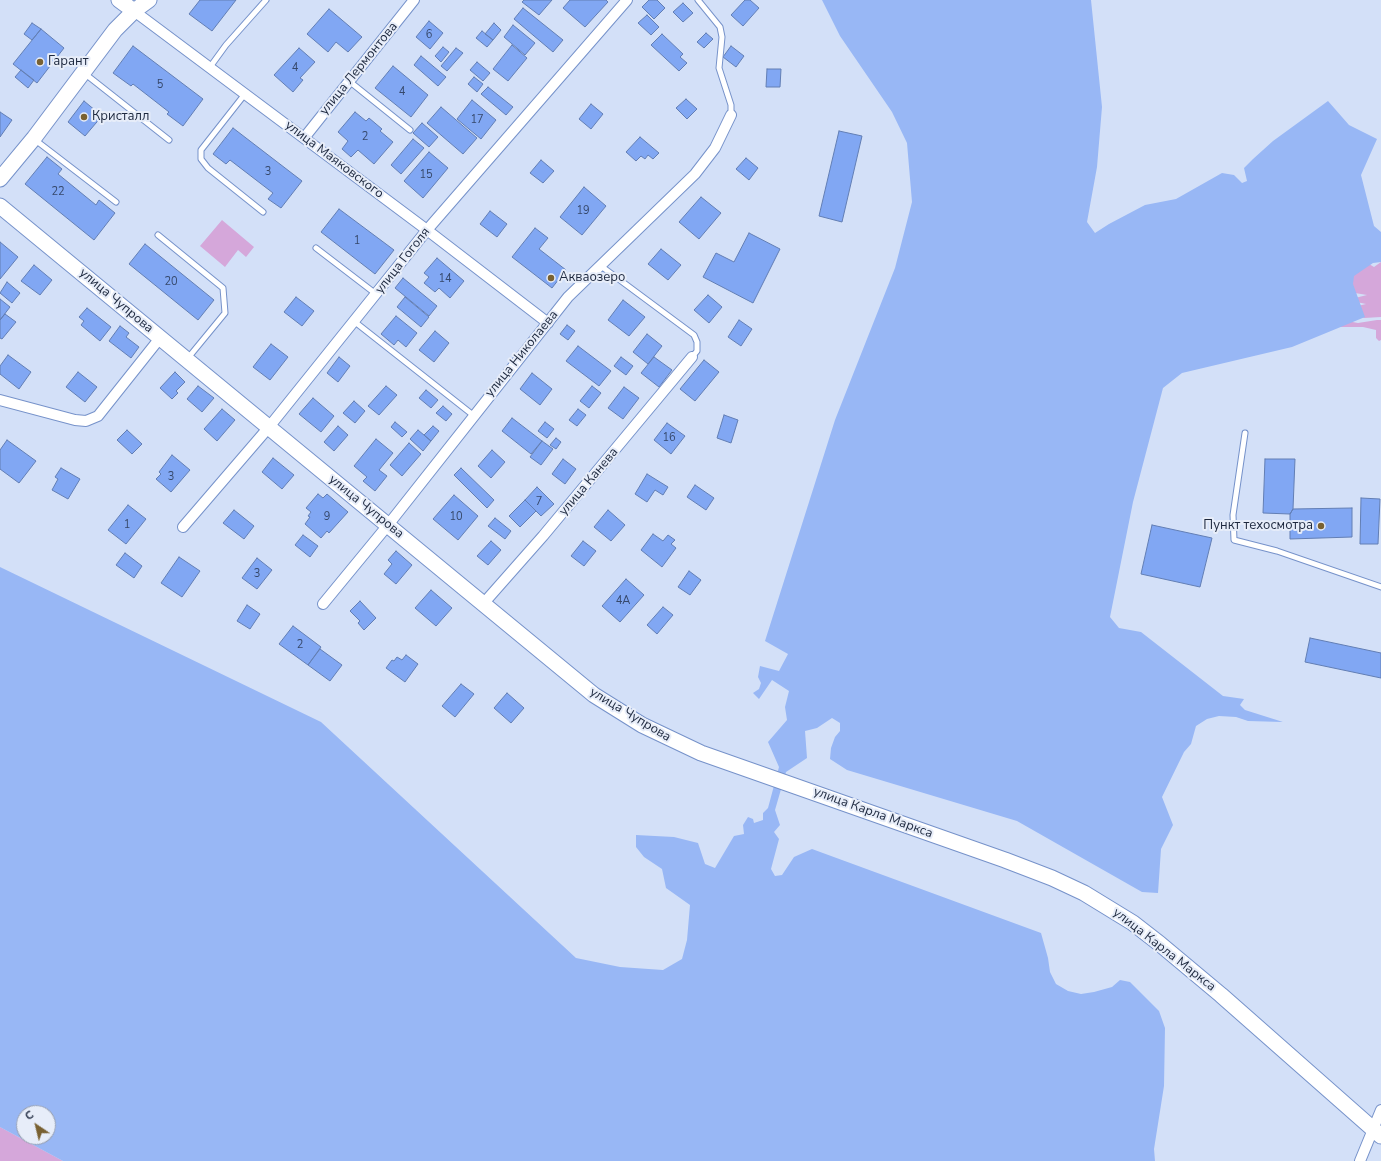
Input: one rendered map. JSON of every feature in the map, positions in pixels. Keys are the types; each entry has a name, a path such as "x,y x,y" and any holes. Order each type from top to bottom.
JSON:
{"street":[{"name":"улица Маяковского","path":"119,0 427,230 548,323"},
{"path":"0,179 34,138 115,30 134,11 148,0"},
{"name":"улица Лермонтова","path":"304,138 414,0"},
{"name":"улица Гоголя","path":"184,527 269,427 355,322 427,230 627,0"},
{"name":"улица Николаева","path":"323,604 388,525 473,415 568,297 695,174 715,148 731,115"},
{"name":"улица Чупрова","path":"0,206 388,525 570,677 618,711 673,741 701,753 796,786"},
{"path":"0,400 74,420 86,421 98,416 160,338"},
{"name":"улица Канева","path":"483,604 544,536 692,357"},
{"name":"улица Карла Маркса","path":"796,786 1052,878 1109,907 1133,923 1190,969 1377,1133"},
{"path":"1360,1161 1377,1133 1381,1110"}],"lane":[{"path":"210,67 226,45 266,0"},
{"path":"698,0 720,27 722,37 719,68 730,105 731,115"},
{"path":"84,73 169,140"},
{"path":"349,81 410,130"},
{"path":"245,94 201,150 201,159 208,168 263,212"},
{"path":"34,138 116,202"},
{"path":"158,235 223,288 225,313 187,359"},
{"path":"316,248 376,295"},
{"path":"601,266 694,335 697,342 697,351 692,357"},
{"path":"355,322 473,415"},
{"path":"1245,434 1233,515 1234,540 1284,554 1381,587"}],"shaded area":[{"path":"222,220 254,247 246,257 238,250 225,267 200,246"},
{"path":"1381,262 1381,317 1364,318 1345,309 1366,304 1347,300 1367,295 1349,292 1349,277 1369,264 1374,267"},
{"path":"1381,320 1381,340 1379,341 1376,338 1376,330 1363,327 1336,327 1347,321 1358,323"},
{"path":"0,1127 16,1136 16,1145 33,1145 63,1161 0,1161"}],"water":[{"path":"822,0 1091,0 1102,107 1097,167 1087,222 1095,233 1145,205 1176,199 1222,173 1234,175 1242,183 1247,181 1244,168 1253,159 1273,141 1328,101 1349,125 1377,139 1361,175 1374,226 1381,232 1381,262 1373,263 1354,276 1353,284 1365,317 1292,347 1182,373 1163,388 1133,502 1110,617 1119,628 1141,632 1223,696 1244,699 1240,705 1245,710 1283,722 1248,721 1236,717 1219,716 1207,719 1196,726 1191,744 1184,752 1162,797 1173,825 1161,849 1158,893 1142,892 1017,821 847,770 830,759 831,748 835,737 840,731 840,723 832,718 817,728 805,731 807,758 786,772 775,810 780,825 774,832 779,839 771,869 775,876 782,875 794,857 812,849 1041,933 1050,972 1056,984 1068,991 1081,994 1112,987 1120,980 1130,982 1159,1011 1165,1028 1164,1086 1154,1149 1155,1161 63,1161 33,1145 56,1145 56,1105 16,1105 16,1136 0,1127 0,567 321,722 576,958 620,967 663,970 682,959 687,940 690,905 666,888 662,869 644,857 636,847 636,835 674,837 698,843 705,864 715,868 734,836 744,834 743,825 748,817 753,819 754,823 763,820 763,813 768,808 779,767 768,742 787,720 785,707 789,691 772,680 759,699 753,693 759,689 761,683 758,677 760,666 779,671 788,654 765,641 835,420 895,268 912,202 907,143 892,112 840,36"}],"building":[{"path":"200,0 236,0 212,31 189,14"},
{"path":"524,0 552,0 539,15 522,2"},
{"path":"570,0 606,0 608,2 585,27 563,8"},
{"path":"649,0 657,0 665,8 654,19 642,7"},
{"path":"745,0 750,0 759,8 743,26 731,15"},
{"path":"683,3 693,13 683,22 673,12"},
{"path":"523,8 563,40 553,52 514,19"},
{"path":"329,9 362,37 348,52 336,42 328,52 307,34"},
{"path":"647,15 659,27 651,35 638,23"},
{"path":"429,21 443,33 430,49 416,37"},
{"path":"32,23 41,29 32,40 24,34"},
{"path":"494,23 501,30 493,40 485,34"},
{"path":"513,25 535,43 525,55 504,37"},
{"path":"41,29 64,48 37,83 13,64"},
{"path":"482,31 493,40 487,47 476,38"},
{"path":"706,33 713,39 704,48 697,42"},
{"path":"662,34 683,54 680,57 687,63 679,71 651,45"},
{"path":"512,45 527,58 508,81 493,69"},
{"path":"133,46 203,99 183,126 167,114 169,112 133,84 131,86 113,73"},
{"path":"731,46 744,56 736,67 723,57"},
{"path":"443,47 449,52 441,62 435,56"},
{"path":"299,48 315,62 300,78 303,80 293,92 274,75"},
{"path":"456,48 463,53 447,71 441,66"},
{"path":"421,56 446,77 438,86 414,65"},
{"path":"477,62 490,73 483,81 470,70"},
{"path":"393,66 428,95 411,117 375,88"},
{"path":"767,69 781,69 780,87 766,87"},
{"path":"21,70 34,80 28,88 15,77"},
{"path":"474,77 483,84 477,92 468,84"},
{"path":"488,87 513,107 506,115 481,94"},
{"path":"686,99 697,109 687,119 676,108"},
{"path":"472,100 496,120 481,139 457,119"},
{"path":"84,101 102,116 85,136 68,122"},
{"path":"591,104 603,114 591,129 579,119"},
{"path":"441,107 477,138 463,154 427,123"},
{"path":"0,112 12,120 0,137"},
{"path":"355,112 366,121 369,118 382,129 380,131 393,142 374,164 358,150 351,157 342,149 348,141 338,132"},
{"path":"422,123 438,137 429,147 413,133"},
{"path":"233,128 302,181 281,208 268,199 273,193 230,160 226,164 213,154"},
{"path":"839,131 862,136 842,222 819,216"},
{"path":"640,137 659,153 653,159 648,155 645,159 641,156 636,161 626,152"},
{"path":"413,139 424,148 401,174 391,165"},
{"path":"429,152 448,168 423,198 404,181"},
{"path":"47,157 62,169 58,174 96,205 99,200 115,213 94,240 25,184"},
{"path":"746,158 758,168 749,180 736,169"},
{"path":"541,160 554,171 543,183 530,173"},
{"path":"584,187 606,206 582,235 560,217"},
{"path":"701,197 721,213 699,239 679,222"},
{"path":"339,209 394,250 375,274 321,232"},
{"path":"490,211 507,224 497,237 480,224"},
{"path":"535,228 548,238 539,249 566,270 552,288 512,257"},
{"path":"749,233 780,249 753,303 703,277 716,253 734,262"},
{"path":"0,242 18,257 0,279"},
{"path":"145,244 214,300 198,320 129,264"},
{"path":"661,249 681,265 668,280 648,264"},
{"path":"437,258 464,281 450,298 439,288 435,292 424,283 429,277 424,273"},
{"path":"34,265 52,280 40,295 21,281"},
{"path":"403,278 437,306 429,316 395,288"},
{"path":"7,282 20,293 12,303 0,293"},
{"path":"708,295 722,307 709,323 694,310"},
{"path":"296,297 314,311 302,326 284,312"},
{"path":"405,297 429,317 421,327 397,307"},
{"path":"0,299 10,307 0,320"},
{"path":"623,300 645,317 629,336 608,320"},
{"path":"87,308 111,327 100,341 81,325 84,321 79,317"},
{"path":"5,314 16,322 2,339 0,338 0,320"},
{"path":"396,316 417,333 406,347 398,340 394,345 381,334"},
{"path":"739,320 752,329 741,346 728,337"},
{"path":"567,325 575,331 568,340 560,334"},
{"path":"120,326 129,333 126,337 139,347 131,358 109,341"},
{"path":"435,331 449,343 434,362 419,350"},
{"path":"647,334 662,346 648,364 633,352"},
{"path":"271,344 288,357 270,380 253,367"},
{"path":"578,346 611,371 599,386 566,361"},
{"path":"8,355 31,372 19,389 0,374 0,366"},
{"path":"339,357 350,366 338,382 327,373"},
{"path":"621,357 633,366 626,375 614,366"},
{"path":"654,357 672,370 659,387 641,373"},
{"path":"704,360 719,372 695,401 680,389"},
{"path":"78,372 97,387 85,402 66,387"},
{"path":"175,372 185,382 176,391 178,393 172,399 160,388"},
{"path":"532,373 552,389 540,405 520,389"},
{"path":"198,386 214,398 202,412 187,399"},
{"path":"386,386 397,395 379,415 368,406"},
{"path":"592,386 601,393 589,408 580,401"},
{"path":"624,387 639,398 623,419 608,408"},
{"path":"426,390 438,400 431,408 419,398"},
{"path":"313,398 334,416 321,432 299,414"},
{"path":"354,401 365,411 355,423 343,413"},
{"path":"443,406 452,414 446,421 436,413"},
{"path":"222,409 235,420 217,441 204,429"},
{"path":"578,409 586,415 577,426 569,420"},
{"path":"724,415 738,420 731,443 717,438"},
{"path":"512,418 542,441 531,454 502,431"},
{"path":"395,422 407,432 402,437 391,427"},
{"path":"545,422 554,429 547,438 538,431"},
{"path":"667,423 685,436 671,454 654,440"},
{"path":"338,426 348,435 334,451 324,442"},
{"path":"433,426 439,431 431,441 424,435"},
{"path":"127,430 142,444 132,454 117,440"},
{"path":"418,430 431,441 423,451 410,439"},
{"path":"556,438 561,442 556,449 550,445"},
{"path":"376,439 393,453 379,470 387,476 375,491 363,481 367,477 354,466"},
{"path":"7,440 36,461 19,483 0,469 0,450"},
{"path":"542,441 553,449 541,465 530,457"},
{"path":"409,443 421,454 402,476 390,465"},
{"path":"492,450 505,462 491,478 478,466"},
{"path":"172,455 190,470 171,492 156,479 161,474 159,472"},
{"path":"273,458 294,475 282,489 262,472"},
{"path":"563,459 576,469 565,484 552,474"},
{"path":"1265,459 1295,459 1293,509 1290,514 1263,513"},
{"path":"61,468 80,479 68,499 52,490 58,479 55,477"},
{"path":"461,468 494,500 487,508 454,475"},
{"path":"647,474 668,487 663,495 655,490 647,502 635,494"},
{"path":"695,485 714,498 706,510 687,497"},
{"path":"537,487 554,504 541,516 525,500"},
{"path":"318,494 323,498 327,494 348,512 329,533 327,531 321,538 305,524 310,517 308,516 311,512 306,508"},
{"path":"454,495 478,516 458,540 433,519"},
{"path":"1361,498 1380,499 1378,544 1360,544"},
{"path":"525,500 536,511 520,527 509,516"},
{"path":"128,505 146,519 126,544 108,530"},
{"name":"Пункт техосмотра","path":"1352,508 1352,537 1290,539 1290,514 1293,509"},
{"path":"234,510 254,526 244,539 223,523"},
{"path":"608,510 625,525 611,541 594,527"},
{"path":"495,518 511,531 505,539 488,526"},
{"path":"1152,525 1212,538 1200,587 1141,574"},
{"path":"653,534 663,541 668,535 675,540 671,544 676,548 662,567 641,550"},
{"path":"303,535 318,546 310,557 295,545"},
{"path":"491,541 501,550 488,565 477,556"},
{"path":"583,541 596,551 584,566 571,556"},
{"path":"396,551 412,565 396,584 384,574 392,564 388,560"},
{"path":"125,553 142,566 134,578 116,565"},
{"path":"179,557 200,571 182,597 161,583"},
{"path":"257,558 272,570 257,589 242,578"},
{"path":"689,571 701,580 690,595 678,587"},
{"path":"626,579 644,595 620,622 602,606"},
{"path":"431,590 452,608 436,626 415,608"},
{"path":"360,601 376,618 364,630 358,623 360,621 350,611"},
{"path":"247,605 260,614 250,629 237,621"},
{"path":"663,607 673,615 657,634 647,625"},
{"path":"293,626 321,647 308,665 279,644"},
{"path":"1310,638 1381,653 1381,678 1305,662"},
{"path":"320,649 342,665 330,681 308,665"},
{"path":"406,655 418,664 405,682 386,668 392,660 394,661 397,657 402,660"},
{"path":"461,684 474,694 455,717 442,706"},
{"path":"507,693 524,708 511,723 494,708"}],"place":[{"name":"Гарант","path":"40,62"},
{"name":"Кристалл","path":"84,117"},
{"name":"Акваозеро","path":"551,278"},
{"name":"Пункт техосмотра","path":"1321,526"}]}
